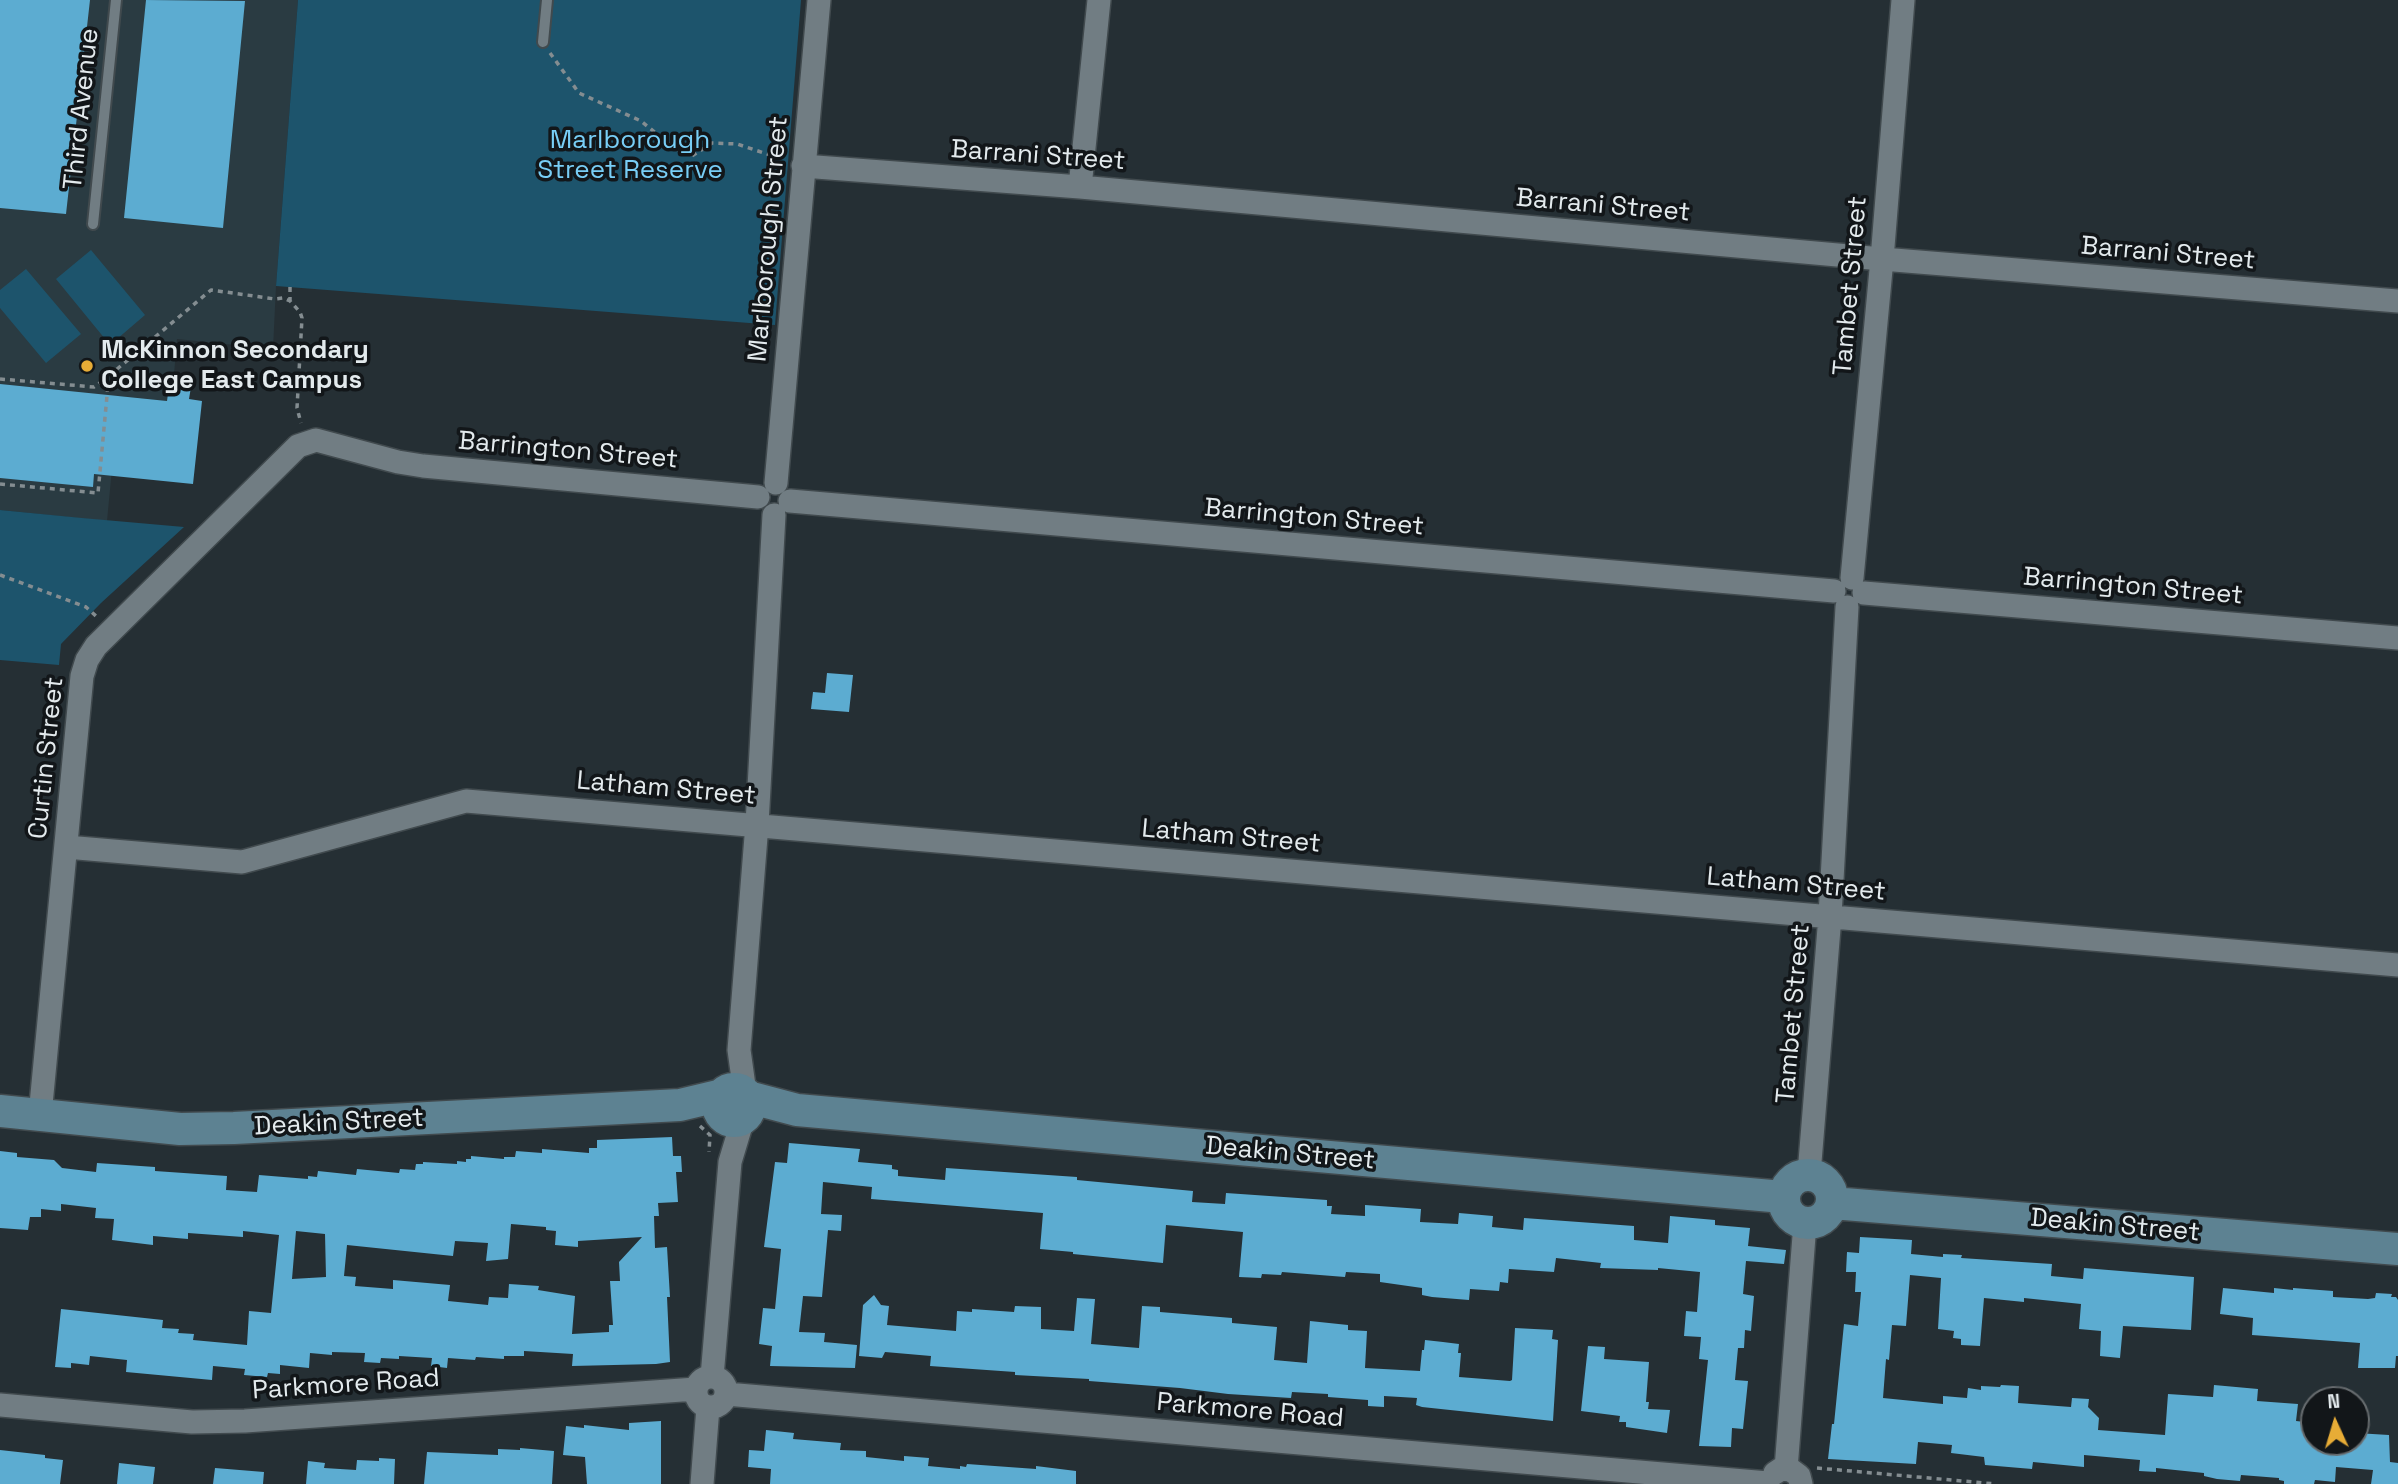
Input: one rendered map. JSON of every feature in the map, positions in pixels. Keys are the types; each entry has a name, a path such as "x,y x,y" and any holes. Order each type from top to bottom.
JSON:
{"street":[{"name":"Marlborough Street","path":"702,1484 710,1392 719,1162 725,1107 739,1050 757,824 775,499 819,0"},
{"path":"1080,187 1099,0"},
{"name":"Tambet Street","path":"1809,1174 1830,916 1849,592 1882,259 1903,0"},
{"name":"Barrani Street","path":"803,166 1080,187 1882,259 2398,301"},
{"name":"Barrington Street","path":"306,442 326,442 423,466 775,499 2398,638"},
{"name":"Curtin Street","path":"40,1115 82,676 87,660 96,646 249,493 298,446 306,442"},
{"name":"Latham Street","path":"66,846 242,862 466,801 2398,965"},
{"name":"Deakin Street","path":"0,1111 180,1129 725,1107 797,1110 1783,1197"},
{"path":"1809,1174 1827,1183 1832,1192 1832,1203 1823,1218 1805,1223 1789,1215 1783,1197 1791,1180 1809,1174"},
{"name":"Deakin Street","path":"1832,1203 2398,1249"},
{"path":"1786,1477 1805,1223"},
{"name":"Parkmore Road","path":"0,1405 205,1422 710,1392 1786,1477"}],"lane":[{"name":"Third Avenue","path":"93,224 116,0"},
{"path":"543,42 547,0"}],"path":[{"path":"543,42 579,93 641,121 674,148 692,156 712,143 737,144 803,166"},
{"path":"290,287 290,301"},
{"path":"0,379 94,387 211,290 283,298 290,301 302,318 297,408 306,442"},
{"path":"0,484 98,493 108,385 104,380"},
{"path":"0,575 86,607 113,629"},
{"path":"719,1162 710,1135 725,1107"},
{"path":"1786,1477 1996,1484"}],"shaded area":[{"path":"0,0 298,0 273,349 177,339 173,386 169,386 167,401 119,396 107,521 0,510"}],"green space":[{"name":"Marlborough Street Reserve","path":"298,0 801,0 775,325 276,286"},
{"path":"91,250 145,315 110,345 56,279"},
{"path":"26,269 81,334 46,363 0,308 0,290"},
{"path":"0,510 184,527 101,603 61,644 59,665 0,660"}],"building":[{"path":"0,0 90,0 66,214 0,208"},
{"path":"146,0 245,1 223,228 124,218"},
{"path":"0,384 167,401 169,385 191,387 189,399 202,401 193,484 94,474 93,487 0,478"},
{"path":"827,673 853,675 849,712 811,709 813,692 825,693"},
{"path":"672,1137 673,1156 681,1156 682,1172 676,1172 678,1202 658,1203 659,1216 654,1216 655,1248 667,1247 670,1362 572,1366 573,1354 524,1351 524,1356 504,1356 504,1359 448,1358 447,1368 431,1366 432,1358 399,1356 399,1359 381,1358 380,1363 364,1362 365,1353 332,1352 332,1355 310,1353 309,1368 280,1365 280,1374 268,1373 267,1377 244,1375 245,1369 213,1366 212,1380 126,1372 127,1360 90,1356 89,1365 71,1363 71,1368 55,1367 61,1309 163,1320 162,1328 179,1329 178,1333 194,1334 193,1340 247,1345 249,1311 271,1313 279,1235 243,1231 243,1237 188,1233 188,1239 153,1236 153,1245 112,1240 114,1219 95,1218 96,1208 61,1204 61,1211 41,1209 41,1217 30,1217 28,1230 0,1228 0,1151 17,1153 17,1157 54,1160 62,1168 96,1172 97,1163 155,1167 155,1171 227,1176 226,1190 257,1192 259,1175 308,1179 308,1176 317,1177 318,1171 356,1175 357,1169 399,1173 400,1169 415,1170 416,1164 423,1162 457,1164 457,1161 466,1162 471,1156 504,1159 515,1157 516,1151 542,1153 542,1149 589,1153 589,1148 597,1148 597,1140","holes":["511,1224 546,1227 546,1230 556,1231 555,1245 578,1247 578,1241 642,1237 619,1262 620,1281 610,1281 613,1325 609,1325 609,1332 572,1334 575,1296 538,1290 539,1286 509,1284 508,1298 489,1297 488,1305 448,1301 450,1285 393,1280 393,1289 355,1286 356,1277 344,1276 347,1245 453,1256 455,1241 488,1243 486,1261 508,1259","296,1231 325,1234 326,1277 292,1279"]},
{"path":"789,1143 860,1149 858,1162 892,1165 892,1169 898,1170 898,1176 945,1180 946,1168 1077,1177 1077,1180 1193,1191 1192,1202 1225,1204 1226,1193 1327,1200 1327,1206 1332,1206 1331,1214 1365,1216 1365,1205 1421,1209 1420,1222 1458,1224 1459,1213 1493,1216 1492,1227 1523,1230 1524,1218 1634,1226 1634,1240 1668,1243 1670,1216 1715,1220 1715,1225 1750,1228 1748,1246 1786,1250 1784,1264 1746,1261 1743,1294 1754,1296 1751,1331 1745,1330 1744,1348 1738,1348 1735,1380 1748,1381 1743,1429 1732,1428 1731,1447 1699,1446 1708,1360 1699,1359 1701,1337 1684,1336 1686,1311 1697,1312 1700,1272 1658,1268 1600,1268 1601,1263 1556,1258 1554,1272 1509,1269 1508,1283 1500,1282 1499,1291 1470,1289 1469,1300 1432,1297 1422,1295 1422,1288 1380,1282 1380,1274 1346,1272 1345,1277 1282,1272 1281,1275 1262,1274 1261,1278 1239,1277 1243,1232 1166,1225 1163,1263 1073,1254 1040,1249 1043,1213 871,1199 872,1187 823,1182 821,1214 842,1215 841,1231 828,1230 822,1297 803,1296 799,1332 825,1333 824,1342 857,1345 855,1368 770,1366 772,1346 759,1344 763,1308 775,1309 781,1249 764,1247 775,1162 787,1163"},
{"path":"1860,1237 1912,1240 1911,1254 1943,1257 1943,1254 1962,1255 1961,1258 2052,1264 2051,1276 2083,1279 2084,1268 2194,1277 2191,1330 2123,1326 2120,1358 2100,1356 2101,1331 2079,1329 2081,1304 2024,1298 2024,1302 1984,1298 1980,1346 1961,1345 1961,1339 1953,1338 1954,1331 1938,1329 1941,1278 1910,1275 1906,1326 1892,1325 1883,1398 1943,1404 1943,1396 1967,1398 1968,1388 1981,1390 1981,1386 2019,1386 2018,1403 2071,1407 2072,1398 2089,1399 2088,1407 2099,1418 2098,1430 2165,1435 2168,1394 2213,1397 2214,1385 2258,1389 2257,1401 2298,1404 2296,1421 2300,1421 2300,1456 2370,1456 2370,1434 2389,1435 2390,1462 2398,1463 2398,1484 2371,1484 2373,1470 2336,1467 2335,1482 2315,1480 2314,1484 2284,1484 2279,1478 2241,1475 2240,1481 2217,1479 2204,1476 2204,1473 2156,1468 2156,1472 2139,1471 2140,1460 2084,1455 2084,1467 2033,1462 2032,1469 1985,1465 1984,1457 1951,1453 1952,1445 1918,1442 1916,1464 1828,1459 1844,1324 1858,1326 1861,1292 1855,1292 1856,1272 1846,1272 1847,1252 1859,1253"},
{"path":"2223,1288 2274,1293 2274,1288 2333,1291 2333,1297 2368,1299 2375,1298 2376,1293 2392,1294 2391,1297 2398,1300 2398,1356 2395,1368 2358,1368 2360,1343 2252,1335 2253,1318 2220,1314"},
{"path":"874,1295 881,1305 889,1306 887,1325 956,1331 957,1311 972,1312 972,1309 1014,1312 1015,1306 1041,1307 1041,1329 1074,1331 1077,1298 1095,1299 1091,1344 1139,1348 1142,1306 1160,1307 1160,1312 1232,1318 1232,1323 1277,1327 1274,1360 1307,1363 1310,1321 1348,1325 1348,1330 1367,1331 1365,1368 1420,1371 1425,1340 1459,1344 1459,1377 1510,1381 1515,1328 1553,1330 1552,1339 1558,1340 1553,1421 1422,1407 1416,1405 1417,1398 1384,1396 1384,1407 1368,1406 1368,1400 1328,1397 1328,1394 1292,1392 1291,1398 1228,1394 930,1366 931,1356 885,1352 882,1358 859,1356 863,1305"},
{"path":"1588,1346 1605,1347 1604,1359 1649,1362 1646,1402 1649,1402 1648,1409 1670,1410 1667,1433 1626,1427 1626,1422 1619,1422 1620,1416 1581,1411"},
{"path":"661,1421 661,1484 587,1484 585,1457 563,1455 566,1426 584,1428 584,1425 629,1430 629,1423"},
{"path":"766,1430 794,1433 793,1439 841,1443 840,1450 866,1451 866,1457 904,1461 904,1456 929,1458 928,1466 960,1469 960,1466 966,1467 967,1464 1036,1469 1036,1466 1076,1471 1076,1484 770,1484 771,1469 748,1467 749,1450 764,1451"},
{"path":"498,1449 554,1451 552,1484 424,1484 427,1452 498,1455"},
{"path":"0,1450 45,1455 45,1458 63,1460 60,1484 0,1484"},
{"path":"379,1458 395,1459 394,1484 306,1484 308,1461 325,1463 324,1468 356,1470 357,1460 379,1461"},
{"path":"119,1463 155,1467 153,1484 117,1484"},
{"path":"215,1468 264,1472 263,1484 213,1484"}],"place":[{"name":"McKinnon Secondary College East Campus","path":"87,366"}]}
